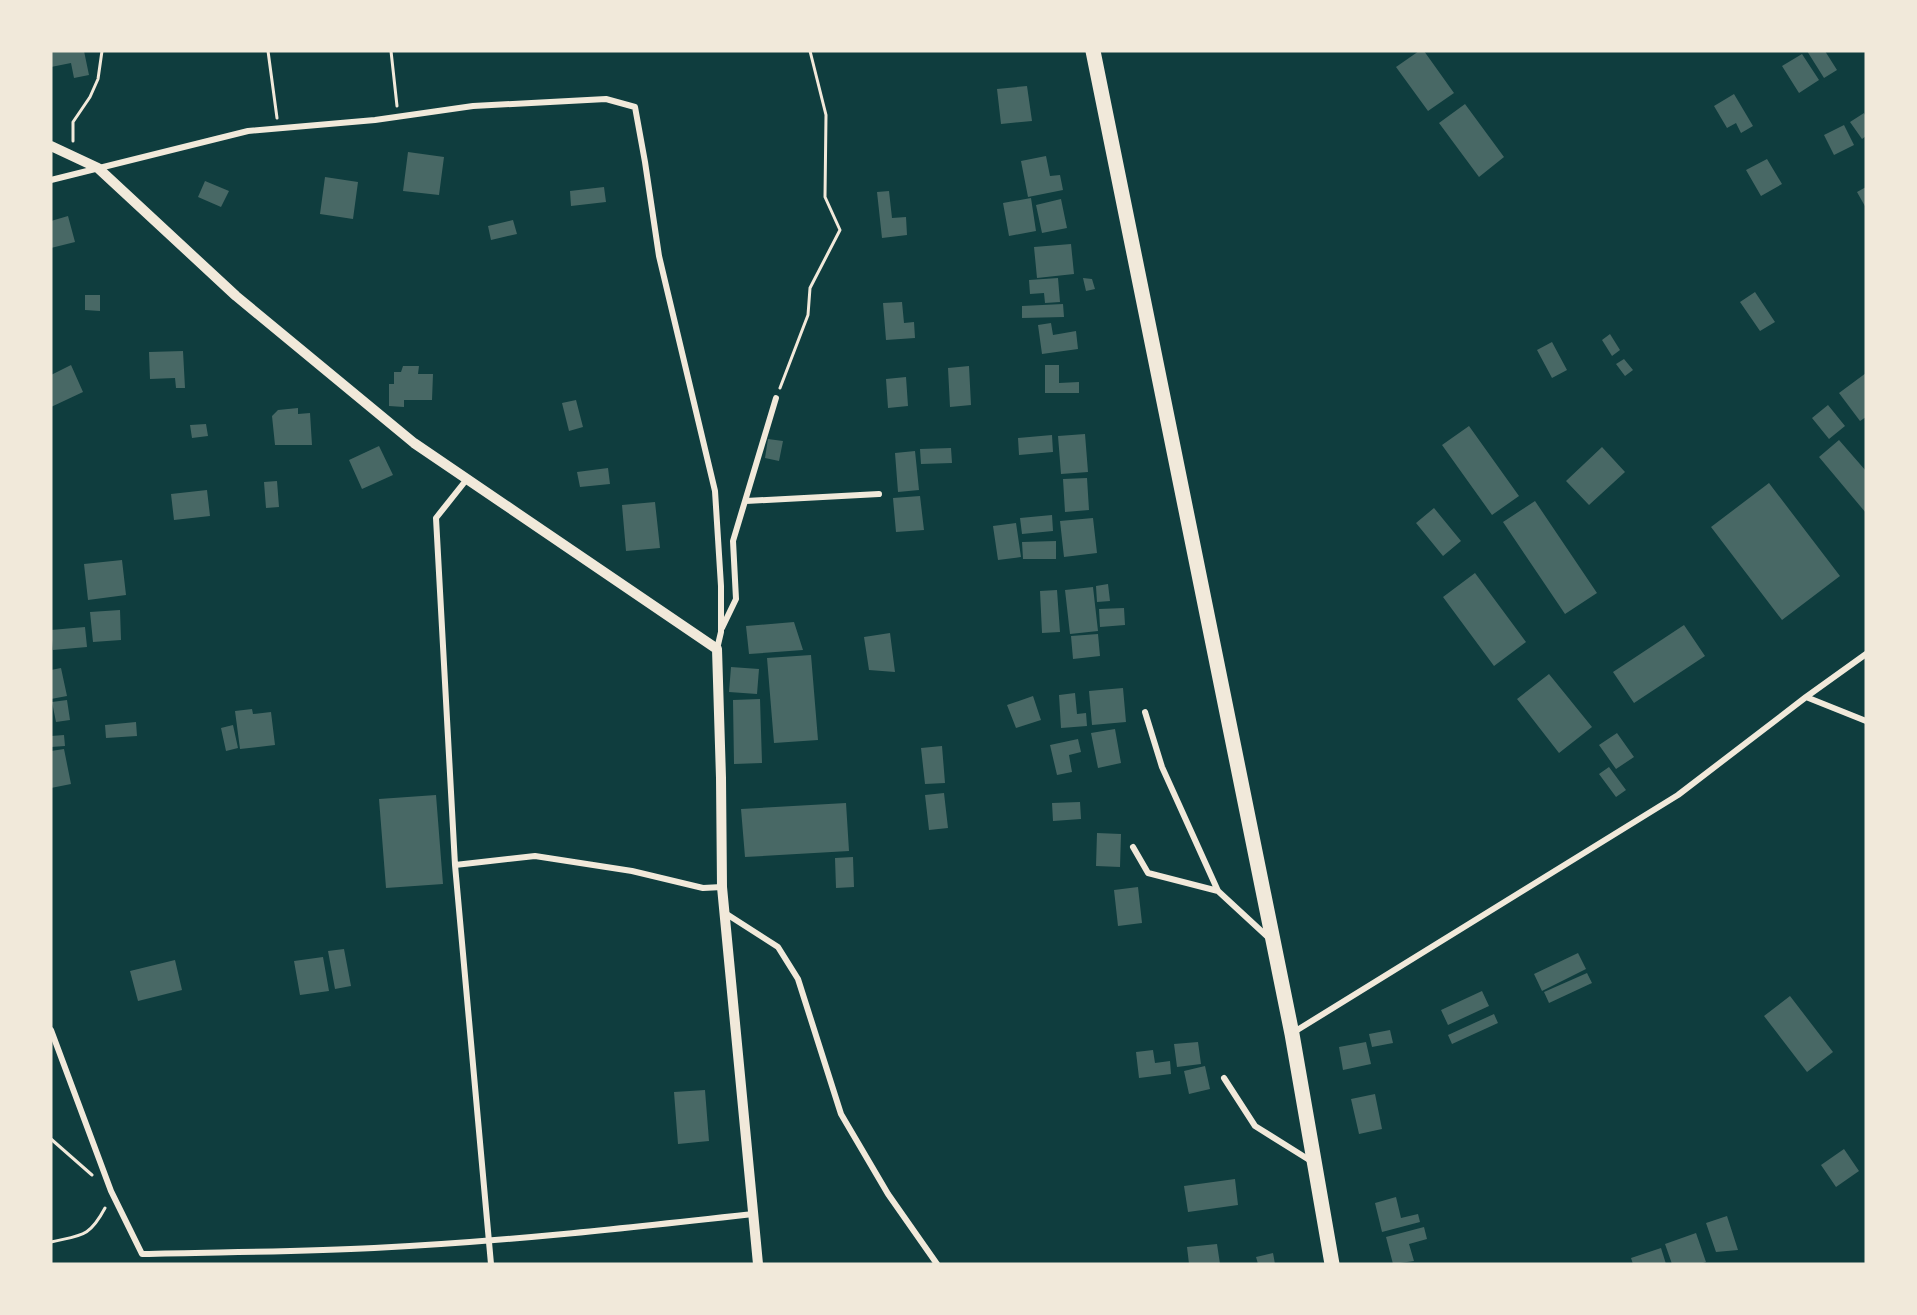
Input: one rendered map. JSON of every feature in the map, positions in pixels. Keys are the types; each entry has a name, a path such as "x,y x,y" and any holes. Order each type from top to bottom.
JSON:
{"main road":[{"path":"1093,51 1292,1034 1332,1264"}],"street":[{"path":"51,180 248,131 398,117 473,106 606,99 635,107 659,256 715,491 721,586 721,632"},
{"path":"51,146 98,168 236,296 414,443 717,649"},
{"path":"758,1264 722,887 717,649 721,632 736,599 733,541 776,398"},
{"path":"467,479 436,518 455,865 491,1264"},
{"path":"746,501 879,494"},
{"path":"1292,1034 1678,795 1866,654"},
{"path":"1806,697 1866,721"},
{"path":"1145,712 1162,767 1218,891 1273,941"},
{"path":"1134,847 1148,873 1218,891"},
{"path":"455,865 535,856 632,871 703,888 722,887"},
{"path":"725,913 778,947 798,979 841,1114 888,1194 937,1264"},
{"path":"51,1030 112,1195 142,1254 374,1248 490,1241 577,1234 753,1214"},
{"path":"1224,1078 1255,1126 1314,1163"}],"path":[{"path":"73,156 73,122 90,97 98,79 102,51"},
{"path":"268,51 278,129"},
{"path":"391,51 398,117"},
{"path":"776,398 808,315 810,288 840,230 825,197 826,115 810,51"},
{"path":"51,1139 112,1195 101,1216 89,1230 78,1237 53,1243"}],"building":[{"path":"51,51 84,51 89,75 74,78 71,63 51,67"},
{"path":"1419,51 1424,51 1454,93 1428,111 1396,67"},
{"path":"1807,51 1825,51 1837,70 1824,78"},
{"path":"1802,54 1819,80 1799,93 1782,66"},
{"path":"1027,86 1032,121 1001,124 997,89"},
{"path":"1734,94 1753,126 1741,133 1736,123 1727,128 1714,106"},
{"path":"1465,104 1504,157 1479,177 1439,123"},
{"path":"1864,113 1866,136 1862,139 1850,122"},
{"path":"1844,125 1854,145 1834,155 1824,135"},
{"path":"408,152 444,157 439,195 403,191"},
{"path":"1046,156 1050,176 1060,175 1063,190 1028,197 1021,161"},
{"path":"1767,159 1782,184 1761,196 1746,170"},
{"path":"325,177 358,182 353,219 320,214"},
{"path":"205,181 229,191 221,207 198,197"},
{"path":"604,187 606,202 571,206 570,191"},
{"path":"1866,187 1866,208 1857,192"},
{"path":"889,191 892,218 906,217 907,235 882,238 877,192"},
{"path":"1031,198 1036,231 1009,236 1003,203"},
{"path":"1061,199 1067,228 1042,233 1036,205"},
{"path":"68,216 75,242 51,248 51,221"},
{"path":"513,220 517,234 491,240 488,226"},
{"path":"1071,244 1074,274 1037,278 1034,247"},
{"path":"1058,278 1060,302 1045,303 1044,293 1030,294 1029,280"},
{"path":"1083,278 1092,279 1095,289 1086,291"},
{"path":"1755,292 1775,322 1760,331 1740,302"},
{"path":"85,295 100,295 100,311 85,310"},
{"path":"902,302 904,323 914,322 915,338 886,340 883,303"},
{"path":"1063,304 1064,317 1022,318 1022,306"},
{"path":"1051,323 1053,335 1076,331 1078,349 1042,354 1038,325"},
{"path":"1610,334 1620,350 1612,356 1602,340"},
{"path":"1552,342 1567,370 1552,378 1537,350"},
{"path":"183,351 185,388 176,388 175,378 150,379 149,352"},
{"path":"1624,359 1633,370 1625,376 1616,364"},
{"path":"71,365 83,392 51,407 51,375"},
{"path":"1045,365 1059,365 1059,383 1079,382 1079,393 1045,393"},
{"path":"403,366 419,366 418,374 433,374 432,400 404,400 404,407 389,406 389,384 394,384 394,372 401,372"},
{"path":"969,366 971,405 950,407 948,368"},
{"path":"1866,373 1866,417 1860,421 1839,393"},
{"path":"906,377 908,406 888,408 886,379"},
{"path":"576,400 583,427 569,431 562,403"},
{"path":"1828,405 1845,426 1829,439 1812,418"},
{"path":"298,408 298,414 310,413 312,445 275,445 272,416 278,410"},
{"path":"206,424 208,436 192,438 190,425"},
{"path":"1469,426 1519,496 1492,515 1442,445"},
{"path":"1085,434 1088,472 1061,474 1058,436"},
{"path":"1052,435 1053,452 1019,455 1018,438"},
{"path":"768,439 783,441 779,461 765,458"},
{"path":"1839,440 1866,471 1866,513 1819,457"},
{"path":"379,446 393,475 362,489 349,460"},
{"path":"1602,447 1625,472 1589,505 1566,481"},
{"path":"951,448 952,463 921,464 920,449"},
{"path":"915,451 919,490 898,492 895,453"},
{"path":"608,468 610,484 580,487 577,472"},
{"path":"1087,478 1089,510 1065,512 1063,479"},
{"path":"277,481 279,507 266,508 264,482"},
{"path":"1769,483 1840,576 1782,620 1711,527"},
{"path":"207,490 210,516 174,520 171,494"},
{"path":"920,496 924,530 896,532 893,498"},
{"path":"1535,501 1597,593 1565,614 1503,522"},
{"path":"655,502 660,548 626,551 622,505"},
{"path":"1434,508 1461,541 1443,556 1416,523"},
{"path":"1052,515 1053,531 1022,534 1020,518"},
{"path":"1093,518 1097,553 1064,557 1060,521"},
{"path":"1016,523 1021,557 998,560 993,526"},
{"path":"1056,541 1056,559 1023,559 1022,542"},
{"path":"122,560 126,595 88,600 84,564"},
{"path":"1475,573 1526,642 1494,666 1443,597"},
{"path":"1108,584 1110,601 1097,602 1096,586"},
{"path":"1093,587 1098,631 1070,634 1065,590"},
{"path":"1057,590 1060,632 1042,633 1040,591"},
{"path":"1124,608 1125,625 1100,627 1099,609"},
{"path":"120,610 121,640 93,642 90,612"},
{"path":"794,622 803,650 749,654 746,626"},
{"path":"1684,625 1705,656 1634,703 1613,672"},
{"path":"85,627 87,647 53,650 51,630"},
{"path":"890,633 895,672 869,670 864,637"},
{"path":"1098,634 1100,656 1073,659 1071,636"},
{"path":"811,655 818,740 774,743 767,658"},
{"path":"731,667 759,669 757,694 729,692"},
{"path":"61,668 67,696 51,699 51,670"},
{"path":"1549,674 1592,727 1559,753 1517,699"},
{"path":"1123,688 1126,722 1092,725 1089,691"},
{"path":"1075,693 1077,714 1086,713 1087,726 1061,728 1059,695"},
{"path":"1033,696 1041,720 1016,728 1007,705"},
{"path":"760,699 762,763 734,764 733,700"},
{"path":"67,700 70,720 56,722 52,702"},
{"path":"252,709 253,714 271,712 275,745 240,749 235,711"},
{"path":"136,722 137,736 106,738 105,725"},
{"path":"233,725 238,748 226,751 221,728"},
{"path":"1115,729 1121,763 1098,768 1091,733"},
{"path":"1617,733 1634,757 1616,769 1599,745"},
{"path":"64,735 65,746 51,747 51,736"},
{"path":"1078,739 1081,752 1069,755 1072,772 1057,775 1050,745"},
{"path":"942,746 945,783 925,784 921,748"},
{"path":"64,749 71,784 51,788 51,751"},
{"path":"1609,767 1626,790 1616,797 1599,774"},
{"path":"944,793 948,828 929,830 925,795"},
{"path":"436,795 443,884 386,888 379,799"},
{"path":"1080,802 1081,819 1053,821 1052,803"},
{"path":"846,803 849,851 745,857 741,809"},
{"path":"1097,833 1121,834 1120,867 1096,866"},
{"path":"853,857 854,887 836,888 835,858"},
{"path":"1138,887 1142,923 1118,926 1114,890"},
{"path":"344,949 351,986 335,989 328,951"},
{"path":"1578,953 1586,969 1542,991 1534,974"},
{"path":"323,957 329,991 300,995 294,961"},
{"path":"175,960 182,990 138,1001 130,971"},
{"path":"1587,973 1592,983 1549,1003 1544,992"},
{"path":"1482,991 1489,1006 1448,1025 1441,1010"},
{"path":"1790,996 1833,1052 1807,1072 1764,1016"},
{"path":"1494,1014 1498,1023 1452,1044 1448,1035"},
{"path":"1390,1030 1393,1043 1372,1047 1369,1034"},
{"path":"1198,1042 1201,1064 1177,1067 1174,1044"},
{"path":"1366,1042 1371,1064 1343,1070 1339,1047"},
{"path":"1153,1050 1155,1063 1170,1061 1171,1074 1139,1078 1136,1052"},
{"path":"1205,1066 1210,1089 1189,1094 1184,1071"},
{"path":"705,1090 709,1141 678,1144 674,1092"},
{"path":"1375,1094 1382,1129 1359,1134 1351,1099"},
{"path":"1844,1149 1859,1171 1836,1187 1821,1165"},
{"path":"1235,1179 1238,1205 1188,1212 1184,1186"},
{"path":"1396,1197 1401,1218 1418,1214 1420,1222 1382,1232 1375,1203"},
{"path":"1727,1216 1738,1250 1716,1252 1706,1223"},
{"path":"1424,1227 1427,1239 1409,1244 1414,1261 1393,1264 1386,1237"},
{"path":"1696,1233 1706,1262 1672,1264 1665,1244"},
{"path":"1217,1244 1220,1264 1189,1264 1187,1247"},
{"path":"1661,1248 1666,1264 1633,1264 1631,1258"},
{"path":"1273,1253 1275,1264 1258,1264 1256,1257"}]}
